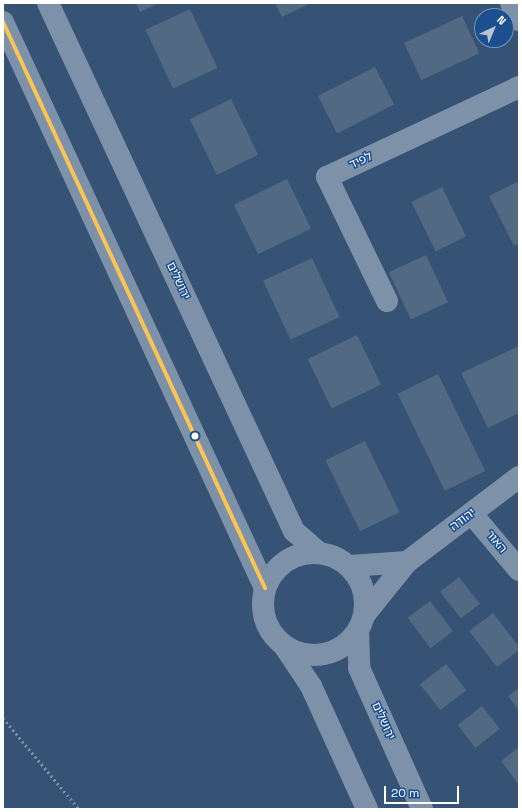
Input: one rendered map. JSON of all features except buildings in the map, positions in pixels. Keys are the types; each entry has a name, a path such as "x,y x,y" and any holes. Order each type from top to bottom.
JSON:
{"street":[{"name":"ירושלים","path":"48,3 294,531 318,552"},
{"path":"511,3 519,20"},
{"path":"3,22 265,588 265,621 273,635 286,647 311,686 367,809"},
{"name":"לפיד","path":"387,301 327,177 519,87"},
{"name":"יהודה","path":"362,622 407,562 519,477"},
{"name":"האור","path":"472,514 519,570"},
{"path":"265,588 272,573 285,561 301,554 318,552 335,556 350,566 360,580 366,597 362,622 348,643 334,652 317,655 301,654 286,647"},
{"path":"350,566 407,562"},
{"name":"ירושלים","path":"362,622 359,668 422,809"}],"path":[{"path":"3,718 79,809"}],"transit line":[{"path":"3,22 265,588"}]}
